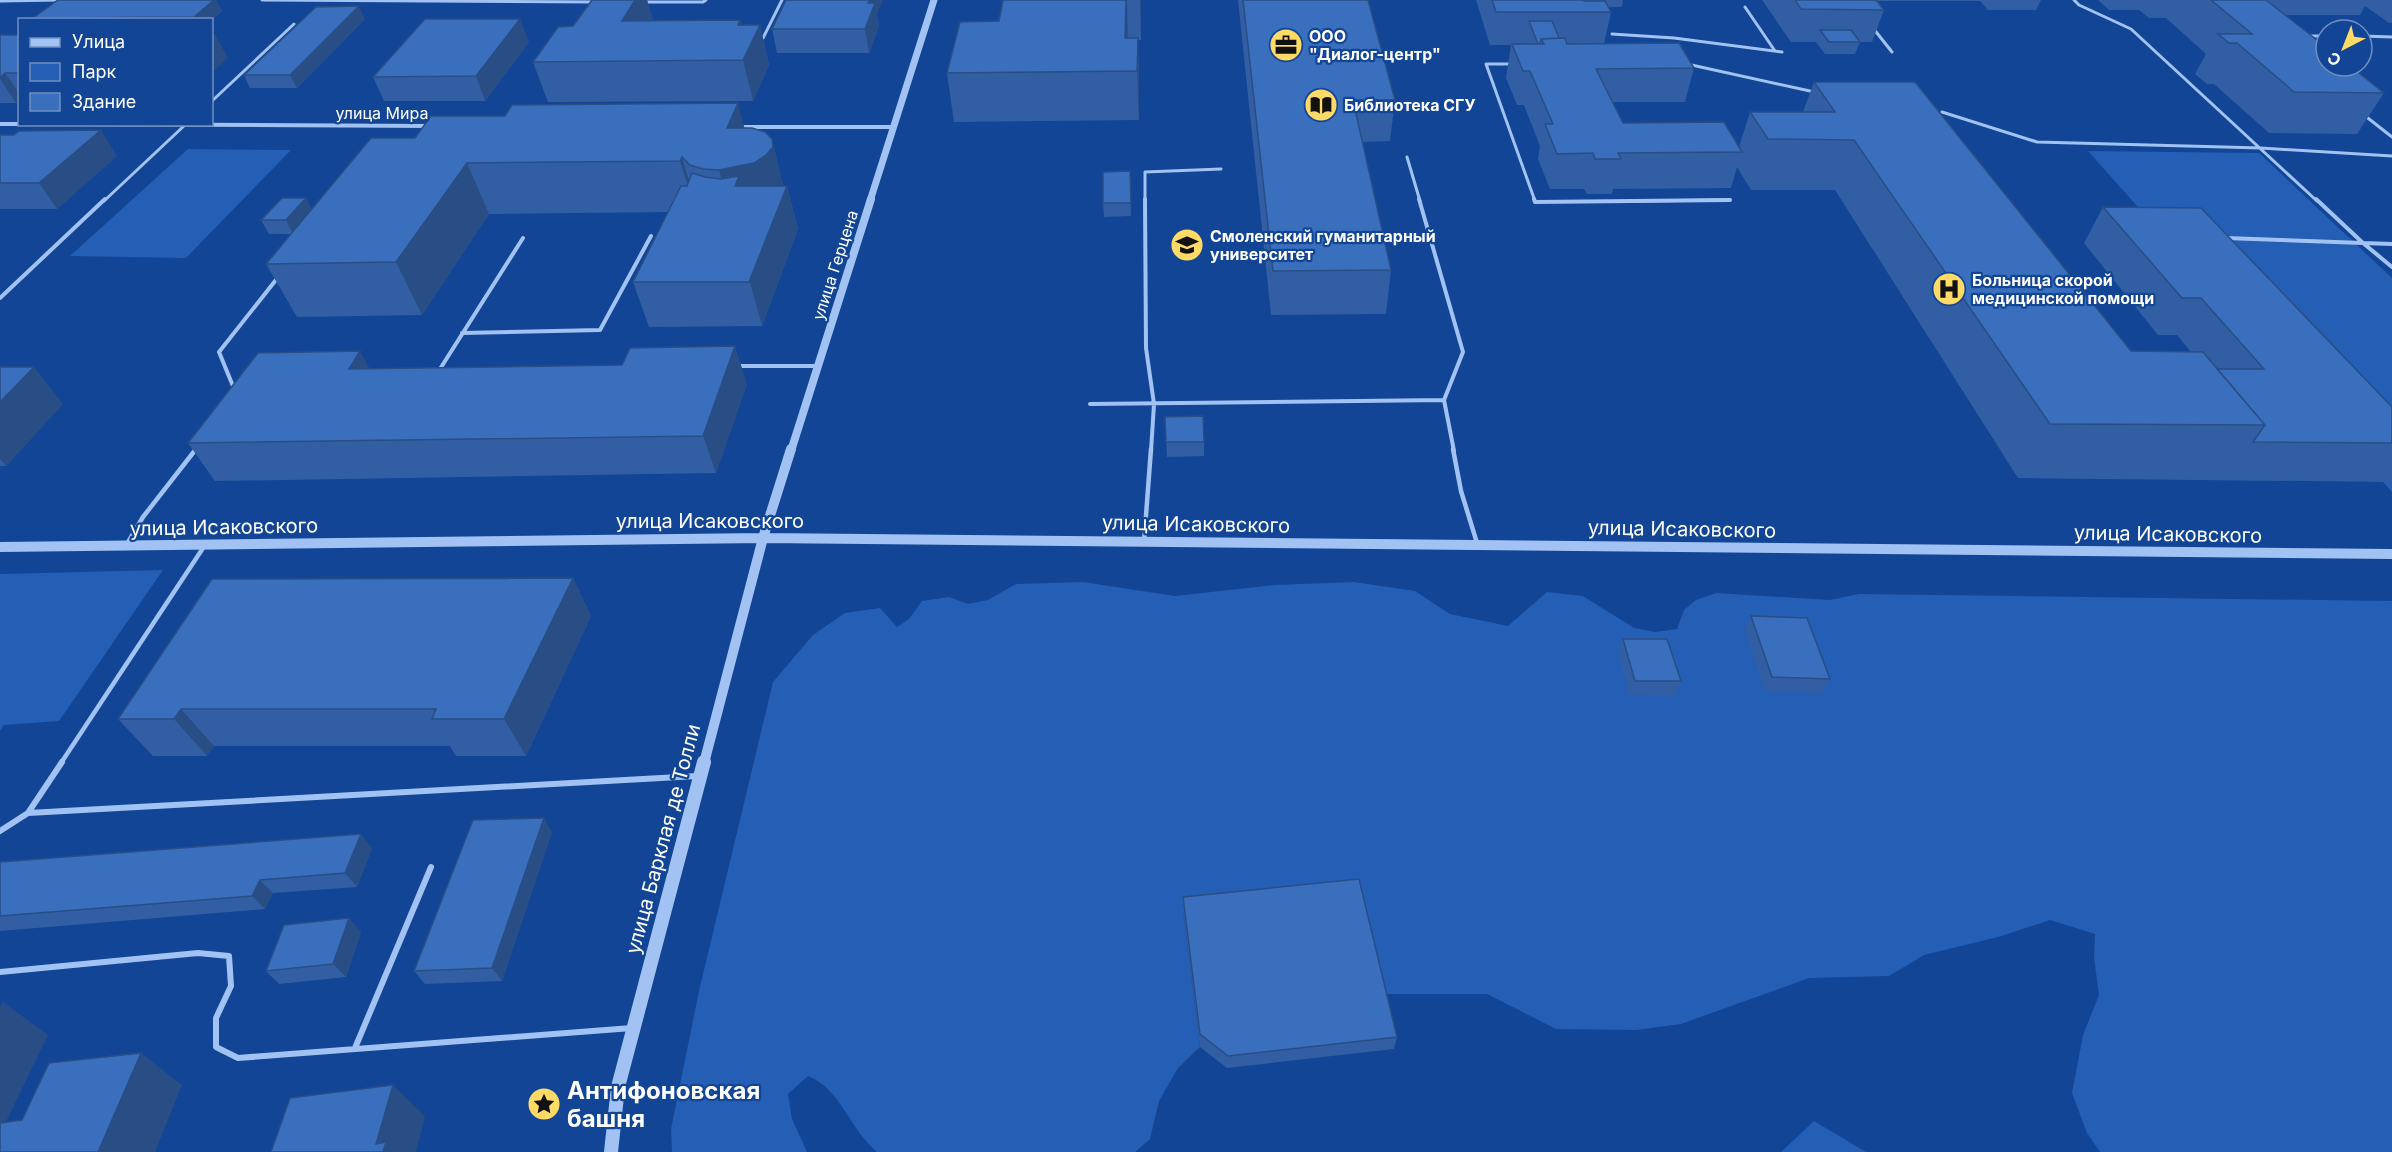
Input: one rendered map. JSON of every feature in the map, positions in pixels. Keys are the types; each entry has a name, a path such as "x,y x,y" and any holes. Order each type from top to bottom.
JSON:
{"street":[{"name":"улица Герцена","path":"763,538 934,0"},
{"path":"0,124 18,124"},
{"name":"улица Мира","path":"213,125 441,126"},
{"path":"735,127 894,127"},
{"name":"улица Исаковского","path":"0,547 763,538 2392,554"},
{"name":"улица Барклая де Толли","path":"611,1152 618,1088 763,538"}],"lane":[{"path":"0,1 59,0"},
{"path":"262,0 599,2"},
{"path":"634,2 703,2 706,0"},
{"path":"763,38 782,0"},
{"path":"2074,0 2079,5 2131,29 2363,243 2392,267"},
{"path":"1745,7 1775,51"},
{"path":"213,99 294,24"},
{"path":"1870,24 1892,51"},
{"path":"1612,34 1674,38 1782,52"},
{"path":"2306,36 2314,36"},
{"path":"2374,36 2392,37"},
{"path":"1686,63 1810,92"},
{"path":"1520,64 1486,64 1535,202 1730,200"},
{"path":"2356,108 2392,137"},
{"path":"1942,112 2037,142 2260,148 2392,156"},
{"path":"0,298 185,126"},
{"path":"1407,157 1462,352 1444,400 1461,491 1478,545"},
{"path":"1144,542 1154,404 1146,348 1145,172 1221,169"},
{"path":"462,333 600,330 651,236"},
{"path":"2220,237 2392,244"},
{"path":"440,369 523,238"},
{"path":"237,396 219,352 283,271"},
{"path":"727,366 818,366"},
{"path":"428,369 452,369"},
{"path":"1090,404 1444,400"},
{"path":"126,546 144,517 201,442"},
{"path":"0,831 28,813 205,545"},
{"path":"28,813 700,776"},
{"path":"355,1048 431,867"},
{"path":"0,972 198,953 229,956 231,986 216,1018 216,1047 238,1058 634,1028"}],"green space":[{"path":"188,149 291,150 186,258 70,256"},
{"path":"2088,151 2259,153 2392,278 2392,492"},
{"path":"163,570 59,721 4,725 0,731 0,574"},
{"path":"1083,582 1175,596 1274,585 1354,582 1415,591 1450,614 1508,626 1547,592 1583,596 1634,628 1655,632 1677,629 1684,610 1696,600 1716,593 1830,600 1859,594 2392,601 2392,1152 2100,1152 2087,1133 2072,1093 2083,1035 2099,995 2094,958 2095,934 2050,920 1998,937 1924,955 1889,976 1809,978 1681,1024 1636,1030 1556,1029 1487,994 1381,994 1183,910 1200,1047 1178,1068 1159,1101 1150,1139 1135,1152 877,1152 860,1133 829,1090 808,1076 788,1094 792,1119 807,1152 672,1152 671,1129 699,991 773,682 813,635 845,613 880,608 897,627 909,619 922,601 949,597 968,604 988,600 1016,584"},
{"path":"1814,1121 1866,1152 1781,1152"}],"building":[{"path":"58,0 214,0 194,17 33,18"},
{"path":"592,0 635,0 622,21 740,20 738,25 760,25 743,60 533,62 558,27 573,26"},
{"path":"786,0 870,0 868,3 875,3 865,29 772,29"},
{"path":"1003,0 1126,0 1125,38 1138,38 1137,71 947,73 960,22 999,21"},
{"path":"1243,0 1368,0 1395,100 1353,100 1391,270 1273,271"},
{"path":"1492,0 1605,1 1611,12 1496,12"},
{"path":"1795,0 1876,0 1884,10 1801,9"},
{"path":"2211,0 2266,0 2314,38 2314,78 2365,78 2384,93 2294,92 2237,43 2229,43 2218,34 2252,34"},
{"path":"359,6 290,75 244,75 316,7"},
{"path":"425,19 520,19 476,76 373,77"},
{"path":"1529,21 1552,21 1559,38 1541,39 1538,44"},
{"path":"1820,30 1851,30 1860,42 1829,42"},
{"path":"0,35 18,35 18,73 5,73 0,78"},
{"path":"1565,38 1567,44 1679,43 1694,68 1596,69 1623,123 1724,122 1742,152 1618,153 1621,159 1595,159 1593,153 1557,154 1545,124 1553,124 1530,71 1523,71 1512,44 1544,44 1541,39"},
{"path":"1814,82 1915,82 2131,351 2203,352 2265,425 2050,424 1854,140 1768,139 1750,112 1835,112"},
{"path":"738,103 727,128 752,128 765,132 772,139 773,147 754,163 719,170 690,165 682,157 680,161 467,163 396,262 266,264 371,138 415,138 431,116 505,116 512,105"},
{"path":"101,130 39,183 0,183 0,135 14,135 19,131"},
{"path":"1130,171 1131,203 1103,203 1103,172"},
{"path":"692,173 721,179 739,176 735,186 787,186 749,282 633,282 681,186 687,186"},
{"path":"282,198 306,198 286,220 261,220"},
{"path":"2103,207 2201,208 2392,407 2392,443 2253,442 2265,425 2217,369 2264,369 2201,298 2182,298"},
{"path":"735,346 703,436 188,443 258,353 360,351 349,369 622,365 630,348"},
{"path":"0,367 34,367 0,402"},
{"path":"1203,416 1204,442 1166,442 1165,417"},
{"path":"573,578 504,719 432,719 436,709 181,709 174,719 118,719 212,579"},
{"path":"1751,616 1807,618 1830,679 1772,677"},
{"path":"1623,639 1667,639 1681,681 1635,681"},
{"path":"544,818 492,968 414,971 473,820"},
{"path":"361,834 345,873 260,880 252,896 0,916 0,862"},
{"path":"1359,879 1397,1037 1228,1056 1200,1034 1183,897"},
{"path":"349,918 333,964 266,971 284,925"},
{"path":"141,1053 98,1152 0,1152 0,1123 22,1120 49,1063"},
{"path":"393,1085 376,1144 386,1142 383,1152 271,1152 290,1098"}],"place":[{"name":"ООО \"Диалог-центр\"","path":"1286,45"},
{"name":"Библиотека СГУ","path":"1321,105"},
{"name":"Смоленский гуманитарный университет","path":"1187,245"},
{"name":"Больница скорой медицинской помощи","path":"1949,289"},
{"name":"Антифоновская башня","path":"544,1104"}]}
